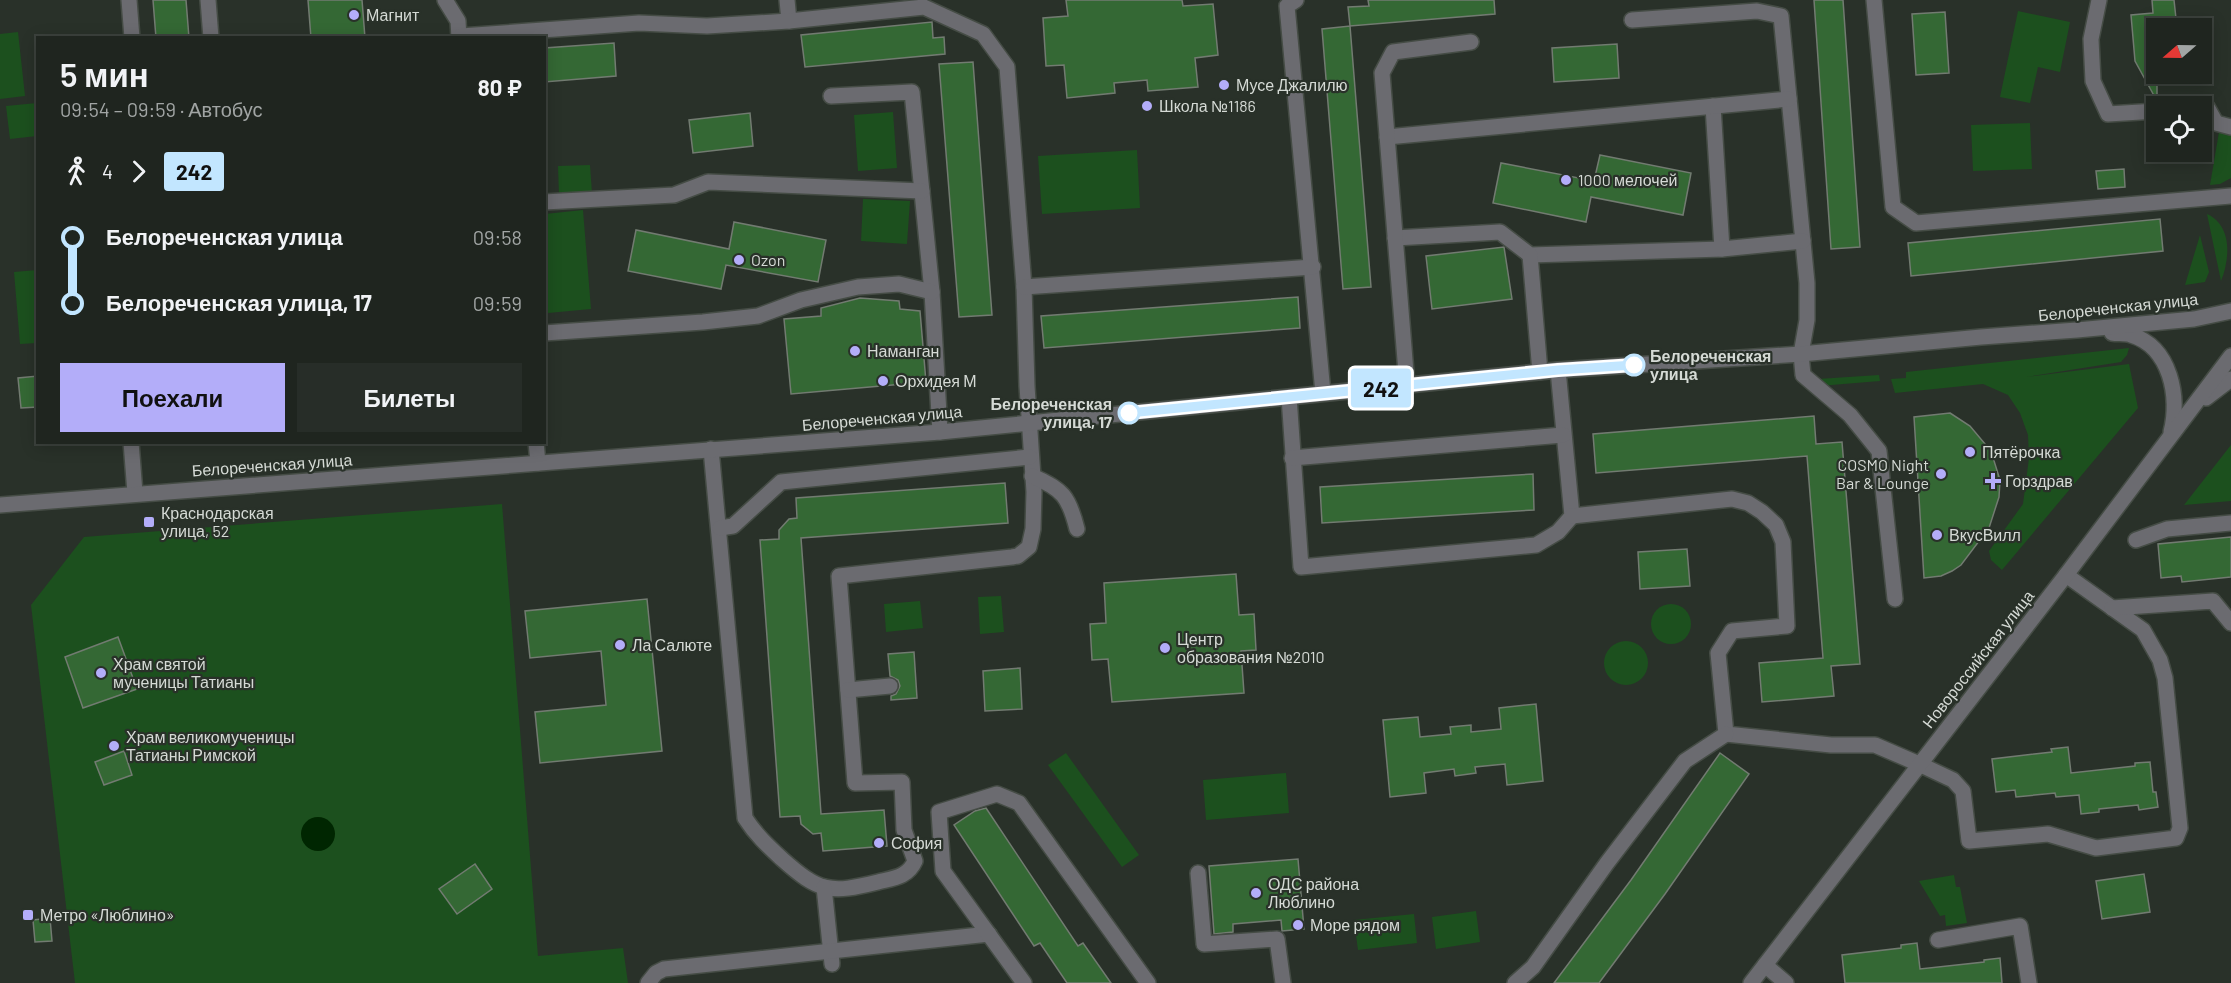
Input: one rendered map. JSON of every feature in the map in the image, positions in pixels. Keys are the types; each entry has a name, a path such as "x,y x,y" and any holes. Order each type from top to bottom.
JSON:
{"street":[{"path":"129,0 132,36"},
{"path":"208,0 211,36"},
{"path":"445,0 458,21 460,36"},
{"path":"787,0 789,21"},
{"path":"1296,0 1287,6 1323,393"},
{"path":"1874,0 1893,207 1908,219 1916,223 2231,196"},
{"path":"2099,0 2091,39 2093,81 2108,114 2146,112"},
{"path":"473,36 639,23 707,26 789,21 924,6 983,34 1007,67 1024,287 1032,476 1033,529 1029,547 1018,556 840,576 855,783 902,782 904,830 915,861 911,870 904,876 848,889 824,887 804,879 757,837 745,818 711,449"},
{"path":"1632,20 1757,11 1781,16 1807,283 1807,320 1802,354 1803,375 1850,416 1880,451 1895,599"},
{"path":"1407,385 1382,72 1393,52 1471,42"},
{"path":"831,96 912,92 932,292 940,432"},
{"path":"1387,137 1789,99"},
{"path":"1713,106 1722,249"},
{"path":"2212,116 2216,123 2231,127"},
{"path":"546,202 674,195 708,182 922,191"},
{"path":"1395,238 1500,232 1530,255 1722,249 1803,241"},
{"path":"1530,255 1540,372"},
{"path":"1024,287 1313,267"},
{"path":"546,333 758,316 801,300 858,287 899,284 932,292"},
{"name":"Белореченская улица","path":"0,505 940,432 1558,370 1802,354 2077,330 2194,319 2231,311"},
{"path":"2077,330 2131,335 2146,342 2159,354 2168,370 2172,390 2175,417 2169,438"},
{"name":"Новороссийская улица","path":"1751,983 2066,575 2231,356"},
{"path":"1558,370 1572,516"},
{"path":"2188,414 2231,379"},
{"path":"1289,397 1301,567 1536,545 1558,532 1572,516 1732,499 1748,503 1762,512 1776,525 1783,542 1787,626 1732,631 1718,653 1726,734"},
{"path":"1292,458 1563,435"},
{"path":"130,444 135,493"},
{"path":"536,444 538,463"},
{"path":"720,528 733,526 781,483 1030,457"},
{"path":"1032,476 1057,489 1070,503 1077,529"},
{"path":"2136,540 2167,529 2231,523"},
{"path":"1515,983 1533,967 1607,863 1685,761 1726,734 1831,745 1875,746 1919,764 1953,780 1963,791 1969,841 2048,834 2096,848 2176,838 2180,828 2165,678 2160,660 2143,630 2066,575"},
{"path":"2112,608 2213,602 2231,623"},
{"path":"848,690 890,686"},
{"path":"1024,983 943,871 939,812 997,794 1019,803 1148,983"},
{"path":"1198,873 1204,944 1277,939 1282,983"},
{"path":"824,887 831,958"},
{"path":"1938,940 2020,926 2029,983"},
{"path":"648,983 656,973 664,969 831,958 989,934"},
{"path":"1765,965 1786,983"}],"shaded area":[{"path":"2018,11 2070,22 2060,72 2038,67 2030,103 2000,97"},
{"path":"18,32 25,96 0,99 0,34"},
{"path":"36,103 36,136 10,139 6,106"},
{"path":"893,112 897,168 858,171 854,115"},
{"path":"2030,123 2032,169 1973,171 1971,125"},
{"path":"2219,132 2231,135 2231,178 2220,184 2210,185"},
{"path":"1137,150 1140,208 1042,214 1038,156"},
{"path":"590,165 592,193 559,195 558,166"},
{"path":"863,199 910,201 907,244 861,241"},
{"path":"583,210 591,309 548,313 546,214"},
{"path":"2207,214 2221,226 2227,242 2226,262 2221,281"},
{"path":"2200,235 2209,272 2205,282 2185,285"},
{"path":"36,270 36,343 20,344 14,272"},
{"path":"2129,348 2121,362 2026,377 2129,364 2138,408 2002,570 1991,560 1989,551 2023,504 2029,458 2028,435 2020,413 2008,395 1983,384 1895,393 1891,379 1906,378 1906,372"},
{"path":"1879,375 1880,381 1819,386 1818,379"},
{"path":"2231,445 2231,501 2184,505"},
{"path":"502,504 538,956 623,948 628,983 75,983 31,605 84,537"},
{"path":"1001,596 1004,632 980,634 978,597"},
{"path":"920,601 923,628 886,632 884,604"},
{"path":"1671,604 1685,610 1691,624 1685,638 1671,644 1657,638 1651,624 1657,610"},
{"path":"1626,641 1642,647 1648,663 1642,679 1626,685 1610,679 1604,663 1610,647"},
{"path":"1066,753 1139,855 1122,867 1048,765"},
{"path":"1286,773 1289,813 1206,820 1203,780"},
{"path":"318,817 330,822 335,834 330,846 318,851 306,846 301,834 306,822"},
{"path":"1954,875 1956,887 1960,887 1967,923 1946,926 1945,915 1940,916 1919,881"},
{"path":"1476,911 1480,942 1436,949 1432,917"},
{"path":"1414,914 1417,943 1358,950 1354,920"}],"building":[{"path":"153,0 186,0 189,36 156,36"},
{"path":"308,0 362,0 365,36 311,36"},
{"path":"1066,0 1182,0 1183,6 1213,4 1218,55 1195,58 1198,87 1148,91 1147,80 1114,83 1115,93 1067,98 1064,65 1046,66 1043,18 1068,16"},
{"path":"1368,0 1494,0 1495,14 1350,26 1348,7 1369,6"},
{"path":"1814,0 1843,0 1860,247 1831,249"},
{"path":"2152,0 2174,0 2176,18 2146,18 2146,81 2135,61 2131,15 2153,13"},
{"path":"1945,12 1949,73 1916,75 1912,14"},
{"path":"932,22 933,38 944,37 945,54 805,67 801,35"},
{"path":"1350,26 1371,287 1343,289 1322,29"},
{"path":"614,43 616,76 546,82 546,48"},
{"path":"1617,44 1619,78 1554,82 1552,48"},
{"path":"973,62 992,315 959,317 939,64"},
{"path":"2148,84 2157,84 2157,96 2154,96"},
{"path":"750,113 753,146 693,153 689,120"},
{"path":"1600,155 1691,173 1683,215 1591,197 1586,222 1493,203 1501,163 1594,181"},
{"path":"2124,169 2125,187 2098,189 2096,171"},
{"path":"2160,219 2163,251 1911,276 1908,243"},
{"path":"734,222 826,240 818,282 726,265 721,289 628,271 636,230 729,249"},
{"path":"1504,247 1512,299 1432,309 1426,256"},
{"path":"1298,297 1300,328 1044,348 1041,316"},
{"name":"Наманган","path":"860,298 899,301 900,309 920,311 926,382 791,394 784,319 821,316 821,308"},
{"path":"36,376 36,407 21,408 18,378"},
{"path":"1950,413 1970,426 1991,451 2000,480 1999,497 1989,528 1961,565 1941,576 1924,578 1914,417"},
{"path":"1814,416 1816,444 1842,442 1860,664 1831,666 1834,696 1762,702 1759,663 1823,658 1807,456 1596,473 1593,434"},
{"path":"1533,474 1534,510 1322,523 1320,487"},
{"path":"1005,483 1008,523 801,538 821,814 884,810 887,846 823,851 821,833 813,834 801,824 800,816 780,817 760,540 779,539 779,530 789,519 797,518 796,498"},
{"path":"2231,537 2231,577 2182,582 2181,576 2161,578 2158,544"},
{"path":"1687,549 1690,586 1640,589 1638,552"},
{"path":"1236,574 1239,615 1254,614 1256,650 1241,651 1244,693 1112,702 1108,659 1092,660 1090,624 1106,623 1104,583"},
{"path":"647,599 662,751 540,763 535,712 606,705 601,651 530,658 525,611"},
{"name":"Храм святой мученицы Татианы","path":"118,637 137,689 83,708 65,657"},
{"path":"914,652 917,698 891,700 891,696 896,694 900,686 898,680 890,676 888,654"},
{"path":"1020,668 1022,709 985,711 983,671"},
{"path":"1536,704 1543,781 1507,785 1505,764 1475,767 1476,773 1455,776 1454,769 1424,773 1426,793 1390,797 1383,720 1418,717 1420,737 1451,734 1450,727 1471,725 1471,732 1501,729 1499,708"},
{"path":"2068,747 2071,773 2135,766 2135,763 2150,762 2153,792 2156,792 2158,807 2139,810 2138,805 2099,809 2099,812 2081,814 2079,795 2056,797 2055,793 2016,797 2015,790 1996,792 1992,759 2052,752 2051,749"},
{"path":"124,751 132,775 104,785 95,762"},
{"path":"1720,753 1749,774 1665,894 1599,983 1554,983 1631,880"},
{"path":"986,808 1078,946 1083,943 1111,983 1067,983 1040,943 1034,946 954,825 975,811"},
{"name":"ОДС района Люблино","path":"1298,859 1304,929 1282,931 1281,920 1233,924 1233,932 1214,934 1209,866"},
{"path":"475,864 492,889 457,914 439,889"},
{"path":"2144,874 2150,912 2102,919 2096,881"},
{"path":"50,918 52,941 35,942 33,920"},
{"path":"1917,943 1920,969 2000,958 2002,983 1845,983 1842,955 1901,948 1901,945"}],"bus line":[{"name":"242","path":"1129,413 1558,370 1634,365"}],"place":[{"name":"Магнит","path":"354,15"},
{"name":"Мусе Джалилю","path":"1224,85"},
{"name":"Школа №1186","path":"1147,106"},
{"name":"1000 мелочей","path":"1566,180"},
{"name":"Ozon","path":"739,260"},
{"name":"Наманган","path":"855,351"},
{"name":"Белореченская улица","path":"1634,365"},
{"name":"Орхидея М","path":"883,381"},
{"name":"Белореченская улица, 17","path":"1129,413"},
{"name":"Пятёрочка","path":"1970,452"},
{"name":"COSMO Night Bar & Lounge","path":"1941,474"},
{"name":"Горздрав","path":"1993,481"},
{"name":"Краснодарская улица, 52","path":"149,522"},
{"name":"ВкусВилл","path":"1937,535"},
{"name":"Ла Салюте","path":"620,645"},
{"name":"Центр образования №2010","path":"1165,648"},
{"name":"Храм святой мученицы Татианы","path":"101,673"},
{"name":"Храм великомученицы Татианы Римской","path":"114,746"},
{"name":"София","path":"879,843"},
{"name":"ОДС района Люблино","path":"1256,893"},
{"name":"Метро «Люблино»","path":"28,915"},
{"name":"Море рядом","path":"1298,925"}]}
